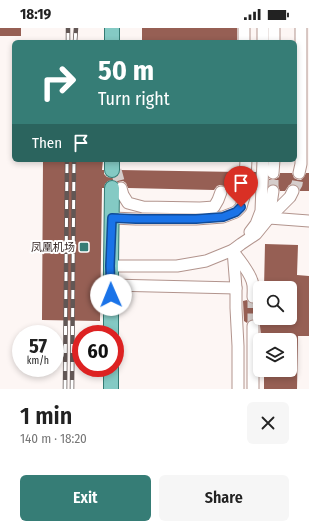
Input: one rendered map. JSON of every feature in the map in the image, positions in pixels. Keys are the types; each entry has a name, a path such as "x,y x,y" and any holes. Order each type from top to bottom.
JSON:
{"main road":[{"path":"112,28 112,40"},
{"path":"111,325 110,266 112,218 116,188"},
{"path":"111,377 111,389"}],"street":[{"path":"244,28 244,40"},
{"path":"263,28 263,40"},
{"path":"274,28 274,40"},
{"path":"300,168 301,28"},
{"path":"112,218 196,219 223,217 236,212 241,207 244,197 246,162"},
{"path":"238,389 236,288 237,247 256,224 261,211 263,162"},
{"path":"273,172 274,162"},
{"path":"116,188 123,194 128,203 144,207 200,208 214,206 221,192"},
{"path":"269,218 273,190"},
{"path":"110,266 177,266 206,261 237,247 256,234 269,218 290,197 293,191"},
{"path":"269,218 309,221"},
{"path":"237,247 252,279 253,287"},
{"path":"111,285 236,288"},
{"path":"253,326 253,389"}],"building":[{"path":"0,28 21,28 21,36 0,36"},
{"path":"142,28 237,28 237,40 142,40"},
{"path":"43,162 103,162 102,170 104,170 104,174 107,177 112,178 117,177 120,174 120,170 238,172 237,190 227,190 224,186 220,185 214,190 128,188 126,183 123,181 108,181 104,188 102,188 100,321 42,320"},
{"path":"252,172 256,172 255,190 251,190"},
{"path":"280,173 292,173 294,178 301,180 306,173 309,173 309,191 300,191 299,187 293,184 289,185 285,191 280,191 278,186 274,184 269,185 269,179 276,179 279,177"},
{"path":"265,244 298,245 297,275 309,276 309,336 298,336 297,389 264,389 264,377 297,377 297,333 261,333 260,325 297,325 297,281 264,281"},
{"path":"247,300 253,304 253,319 249,320 247,323 244,321 243,301"}],"tunnel":[{"path":"116,170 121,188"},
{"path":"273,173 273,191"},
{"path":"293,191 297,184 299,173"}],"railway":[{"path":"68,28 68,40"},
{"path":"75,40 76,28"},
{"path":"65,389 67,162"},
{"path":"72,389 74,162"}],"place":[{"name":"凤凰机场","path":"84,247"}],"route":[{"path":"111,295 110,266 112,218 196,219 223,217 236,212 241,207"}]}
